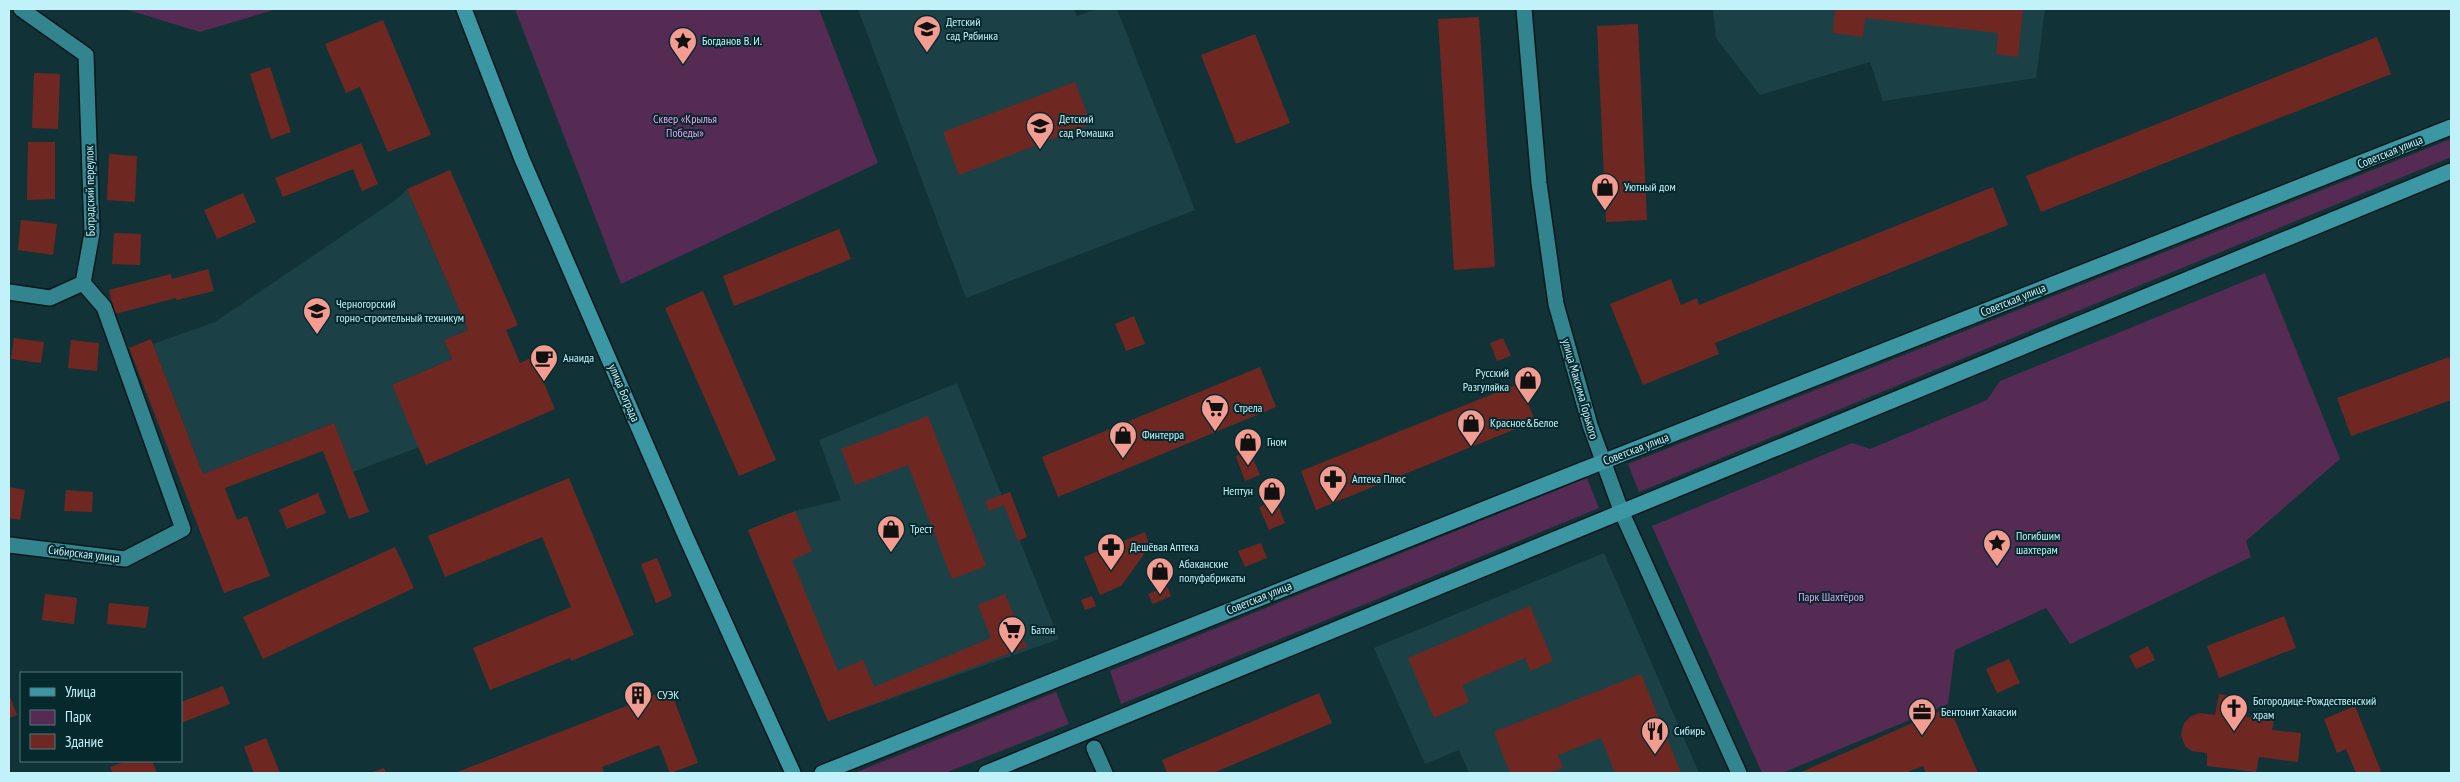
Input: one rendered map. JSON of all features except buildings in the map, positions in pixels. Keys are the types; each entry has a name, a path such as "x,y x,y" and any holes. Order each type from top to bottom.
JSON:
{"main road":[{"name":"улица Бограда","path":"464,9 522,159 686,537 793,773"},
{"name":"Советская улица","path":"822,773 2451,127"},
{"path":"986,773 2451,171"}],"street":[{"name":"улица Максима Горького","path":"1524,9 1539,184 1554,294 1590,425 1622,513 1739,773"},
{"path":"9,13 22,11"},
{"name":"Боградский переулок","path":"22,11 86,55 92,233 83,284"},
{"path":"9,292 50,298 83,284"},
{"name":"Сибирская улица","path":"9,545 125,559 183,530 104,307 83,284"},
{"path":"1094,748 1105,773"}],"shaded area":[{"name":"Детский сад Ромашка","path":"858,9 1074,9 1077,16 1097,9 1117,9 1195,210 966,298"},
{"path":"1713,9 2045,9 2036,78 1883,101 1870,62 1760,95 1716,38"},
{"name":"Черногорский горно-строительный техникум","path":"407,189 468,330 444,340 452,359 392,385 419,447 353,472 334,423 203,474 153,344 215,322 397,199"},
{"name":"Трест","path":"957,383 1059,639 828,721 748,530 795,511 841,500 819,440"},
{"path":"1604,553 1699,773 1469,773 1459,750 1425,764 1374,648"}],"green space":[{"path":"125,9 277,9 200,32"},
{"name":"Сквер «Крылья Победы»","path":"515,9 819,9 878,163 621,284"},
{"path":"2451,139 2451,157 1639,492 1628,464"},
{"name":"Парк Шахтёров","path":"2265,273 2340,459 2246,541 2251,557 2070,644 2046,608 1955,650 1948,704 1782,773 1762,773 1652,526 1852,443 1870,449 1987,400 2000,381"},
{"path":"1587,478 1599,508 1121,704 1110,671"},
{"path":"1056,692 1069,724 945,773 854,773"}],"place":[{"name":"Детский сад Рябинка","path":"927,53"},
{"name":"Богданов В. И.","path":"683,65"},
{"name":"Детский сад Ромашка","path":"1040,150"},
{"name":"Уютный дом","path":"1605,211"},
{"name":"Черногорский горно-строительный техникум","path":"317,335"},
{"name":"Анаида","path":"544,382"},
{"name":"Русский Разгуляйка","path":"1528,404"},
{"name":"Стрела","path":"1215,432"},
{"name":"Красное&Белое","path":"1471,447"},
{"name":"Финтерра","path":"1123,459"},
{"name":"Гном","path":"1248,466"},
{"name":"Аптека Плюс","path":"1333,503"},
{"name":"Нептун","path":"1272,515"},
{"name":"Трест","path":"891,553"},
{"name":"Погибшим шахтерам","path":"1997,567"},
{"name":"Дешёвая Аптека","path":"1111,571"},
{"name":"Абаканские полуфабрикаты","path":"1160,595"},
{"name":"Батон","path":"1012,654"},
{"name":"СУЭК","path":"638,719"},
{"name":"Богородице-Рождественский храм","path":"2234,732"},
{"name":"Бентонит Хакасии","path":"1922,736"},
{"name":"Сибирь","path":"1655,755"}]}
